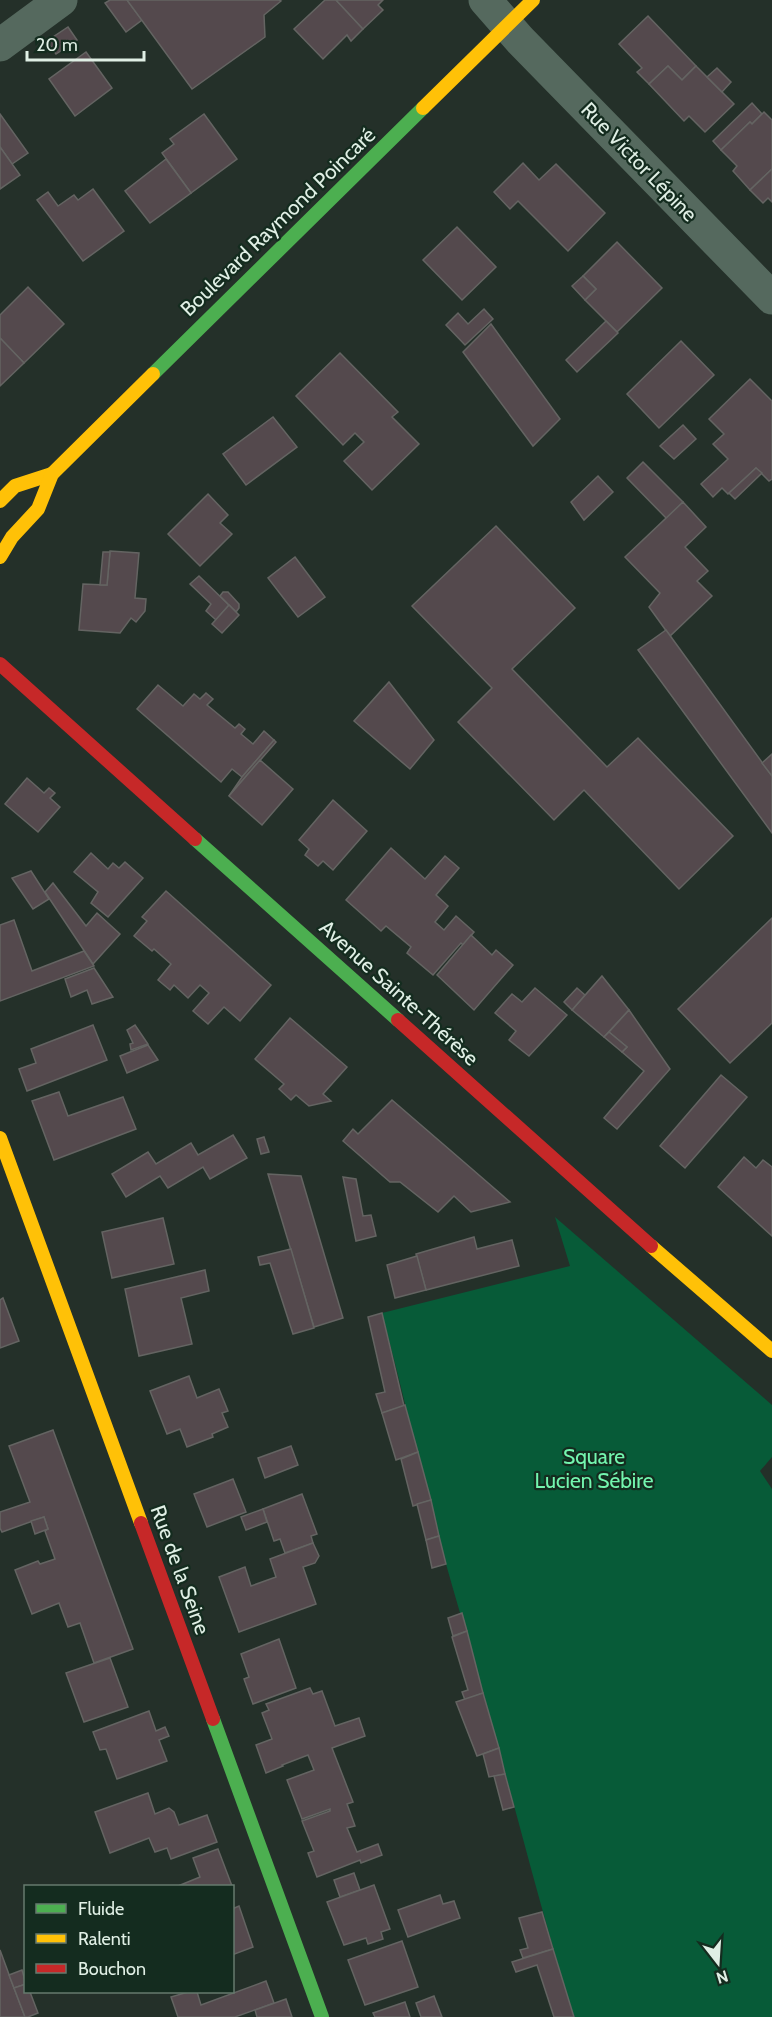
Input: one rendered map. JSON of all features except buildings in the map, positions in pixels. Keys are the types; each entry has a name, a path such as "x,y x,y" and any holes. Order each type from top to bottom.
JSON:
{"street":[{"path":"0,45 62,0"},
{"name":"Rue Victor Lépine","path":"485,0 507,26 772,298"},
{"name":"Boulevard Raymond Poincaré","path":"0,557 12,537 38,509 52,474 533,0"},
{"name":"Boulevard Raymond Poincaré","path":"0,501 15,486 52,474"},
{"name":"Avenue Sainte-Thérèse","path":"0,664 593,1195 772,1351"},
{"name":"Rue de la Seine","path":"0,1138 321,2017"}],"green space":[{"name":"Square Lucien Sébire","path":"555,1217 772,1405 772,1457 760,1471 772,1489 772,2017 574,2017 446,1564 382,1313 570,1266"}],"traffic: fast":[{"path":"153,374 423,108"},
{"path":"195,839 398,1020"},
{"path":"213,1719 322,2017"}],"traffic: slow":[{"path":"423,108 533,0"},
{"path":"0,557 12,537 38,509 52,474 153,374"},
{"path":"0,501 15,486 52,474"},
{"path":"0,1138 141,1523"},
{"path":"651,1246 772,1351"}],"traffic: jam":[{"path":"0,664 195,839"},
{"path":"398,1020 651,1246"},
{"path":"141,1523 213,1719"}]}
